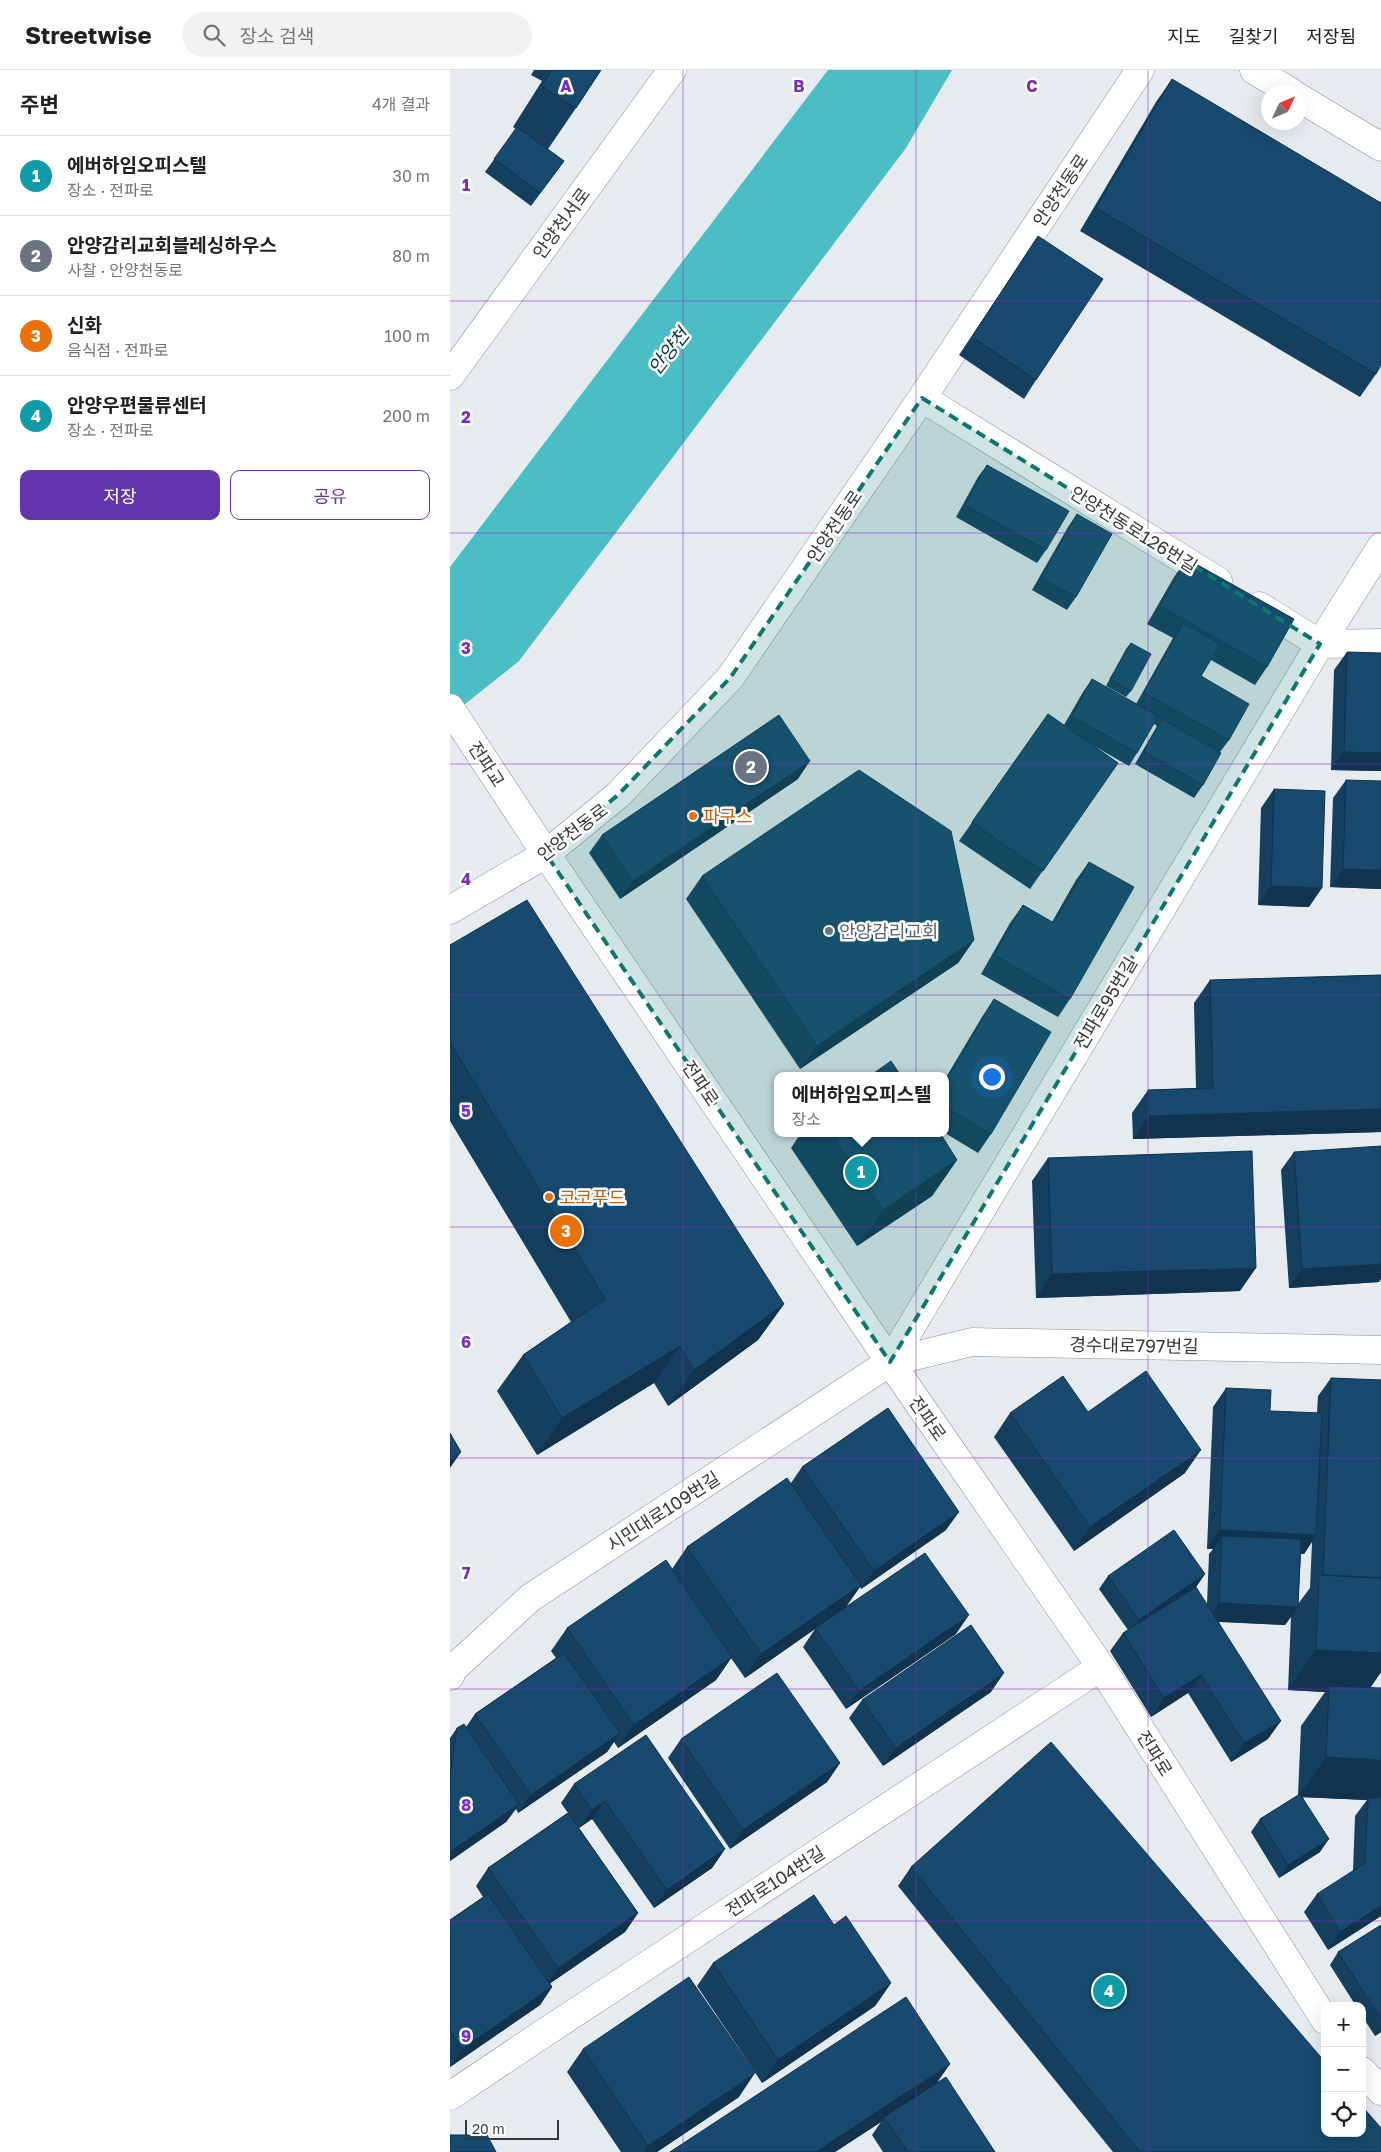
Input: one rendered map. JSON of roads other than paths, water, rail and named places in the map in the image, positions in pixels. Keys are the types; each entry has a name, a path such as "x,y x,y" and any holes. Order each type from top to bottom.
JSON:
{"street":[{"name":"안양천서로","path":"450,376 672,70"},
{"name":"안양천동로","path":"450,910 546,854 618,795 730,678 922,398 1140,70"},
{"path":"1254,70 1279,85"},
{"path":"1306,102 1381,147"},
{"name":"안양천동로126번길","path":"922,398 1320,644"},
{"name":"전파로95번길","path":"890,1362 1320,644 1381,547"},
{"path":"1320,644 1381,643"},
{"name":"전파교","path":"450,708 524,820"},
{"name":"전파로","path":"524,820 890,1362 1101,1667 1321,2014"},
{"name":"경수대로797번길","path":"890,1362 972,1342 1381,1350"},
{"name":"시민대로109번길","path":"450,1676 454,1669 530,1598 890,1362"},
{"name":"전파로104번길","path":"450,2096 1101,1667"},
{"path":"1366,2075 1381,2091"}],"water":[{"name":"안양천","path":"828,70 952,70 906,148 519,661 450,716 450,567"}],"place":[{"name":"안양감리교회블레싱하우스","path":"751,767"},
{"name":"파구스","path":"693,816"},
{"name":"안양감리교회","path":"829,931"},
{"name":"에버하임오피스텔","path":"861,1172"},
{"name":"코코푸드","path":"549,1197"},
{"name":"신화","path":"566,1231"},
{"name":"안양우편물류센터","path":"1109,1991"}]}
